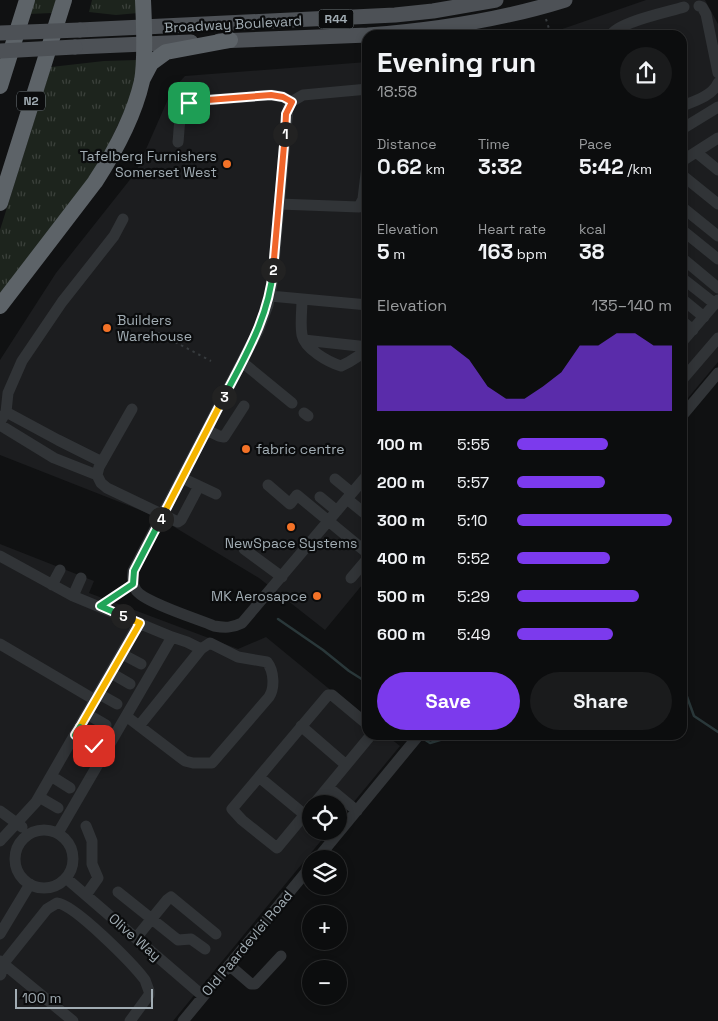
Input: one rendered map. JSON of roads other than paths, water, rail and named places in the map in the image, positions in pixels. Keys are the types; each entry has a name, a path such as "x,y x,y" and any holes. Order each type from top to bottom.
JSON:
{"highway":[{"name":"N2","path":"0,86 27,0"},
{"name":"N2","path":"0,203 64,0"},
{"path":"142,80 144,44 143,0"},
{"path":"0,306 106,165 123,133 142,80 151,63 166,52 230,40"}],"main road":[{"name":"Broadway Boulevard","path":"0,33 144,28 395,15 433,11 496,0"},
{"name":"Broadway Boulevard","path":"427,30 484,21 565,0"},
{"name":"Broadway Boulevard","path":"0,51 362,35"}],"street":[{"path":"615,30 618,27 684,4 690,13 696,11 698,3"},
{"path":"698,3 706,14 718,73"},
{"path":"687,104 716,89 718,83"},
{"path":"362,89 303,95 292,102 286,114 270,296 258,331 134,571 133,584 136,591 149,600 214,626 223,628 242,624 362,481"},
{"path":"178,142 181,112 189,103 271,95 283,97 292,102"},
{"path":"687,126 718,107"},
{"path":"687,157 718,138"},
{"path":"696,152 718,170"},
{"path":"687,179 718,204"},
{"path":"279,204 358,207 362,202"},
{"path":"687,211 718,236"},
{"path":"2,420 8,392 22,361 62,302 114,236 123,219"},
{"path":"687,234 718,259"},
{"path":"687,262 718,288"},
{"path":"687,282 716,302 687,337"},
{"path":"270,296 362,304"},
{"path":"302,299 302,333 304,340 318,354 340,366 362,352"},
{"path":"687,303 704,317"},
{"path":"687,325 693,330"},
{"path":"687,374 718,338"},
{"path":"304,340 362,347"},
{"path":"242,362 292,403"},
{"path":"687,410 718,373"},
{"path":"220,406 237,417"},
{"path":"207,430 223,437 244,406"},
{"path":"97,475 102,462 132,409"},
{"path":"2,420 58,440 102,462"},
{"path":"2,420 54,458 97,475 101,483 107,488 176,522 179,522 199,486"},
{"path":"182,478 216,494"},
{"path":"335,479 362,510"},
{"path":"268,485 290,504 297,495 362,549"},
{"path":"320,497 337,511"},
{"path":"244,549 282,577"},
{"path":"0,556 73,596 201,649"},
{"path":"351,578 362,564"},
{"path":"52,585 60,570"},
{"path":"73,596 81,578"},
{"path":"0,841 39,797 140,623"},
{"path":"58,833 172,637"},
{"path":"126,716 139,726 185,761 210,764 215,761 269,697 272,690 272,672 267,662 238,657 213,643 206,644 139,726"},
{"path":"1,646 97,697 117,704"},
{"path":"122,654 141,664"},
{"path":"111,673 130,684"},
{"path":"302,818 278,848 242,820 232,809 326,697 330,695 362,719"},
{"path":"88,714 106,725"},
{"path":"301,726 346,765"},
{"path":"75,735 94,746"},
{"path":"321,795 367,740"},
{"path":"324,850 415,740"},
{"path":"51,776 70,788"},
{"path":"259,777 302,807"},
{"path":"328,787 357,811"},
{"path":"39,797 58,808"},
{"path":"0,811 18,822 28,834"},
{"path":"86,826 92,840 92,864 98,878 86,895"},
{"path":"41,829 58,833 70,845 73,856 72,868 66,878 59,884 49,888 39,888 21,877 15,861 18,845 28,834 41,829"},
{"name":"Old Paardevlei Road","path":"182,1021 302,877"},
{"name":"Olive Way","path":"66,878 203,996"},
{"path":"0,934 30,884"},
{"path":"118,892 178,940 191,939 205,949"},
{"path":"136,938 171,897 216,934"},
{"path":"73,1021 1,968 42,914 54,904 60,903 70,908 91,926 144,978 149,991 146,1000 130,1021"},
{"path":"91,926 103,910"},
{"path":"229,965 251,984 255,984 281,956"}],"waterway":[{"path":"278,619 362,679"},
{"path":"687,697 694,716 718,732"},
{"path":"426,740 430,743 440,740"}],"place":[{"name":"Tafelberg Furnishers Somerset West","path":"227,164"},
{"name":"Builders Warehouse","path":"107,328"},
{"name":"fabric centre","path":"246,449"},
{"name":"NewSpace Systems","path":"291,527"},
{"name":"MK Aerosapce","path":"317,596"}]}
